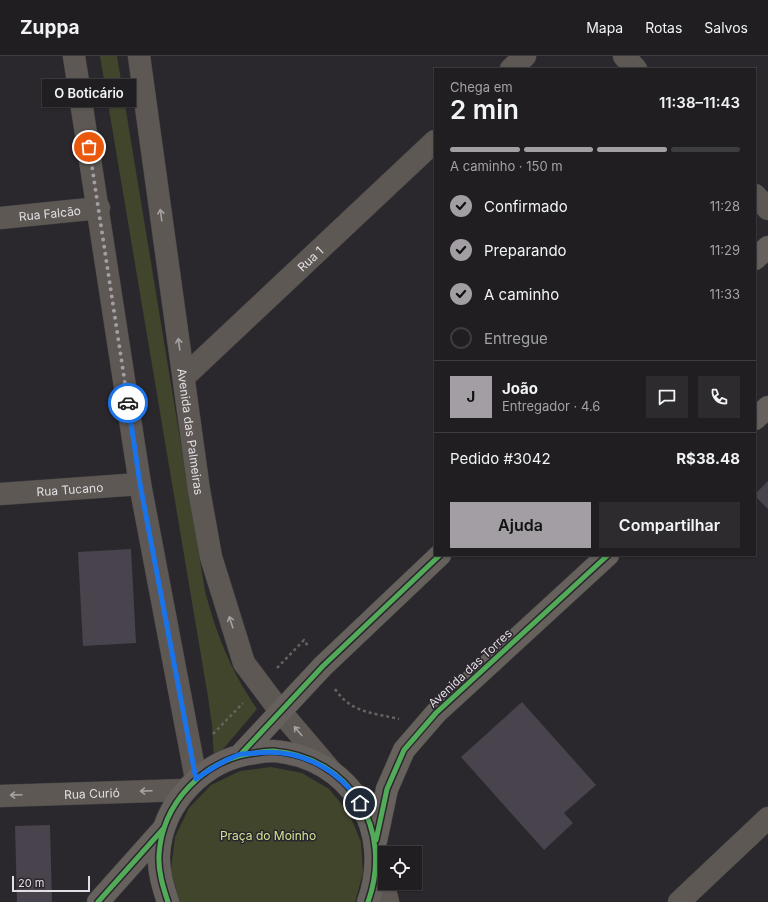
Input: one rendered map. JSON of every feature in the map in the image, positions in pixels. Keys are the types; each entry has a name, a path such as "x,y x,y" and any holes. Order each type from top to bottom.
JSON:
{"main road":[{"path":"756,258 768,247"},
{"path":"756,418 768,407"},
{"path":"240,755 328,661 439,556"},
{"name":"Avenida das Torres","path":"368,902 374,885 376,850 387,789 404,750 436,713 607,556"},
{"path":"168,902 161,881 159,855 164,828 172,808 190,785 216,765 240,755 272,751 304,757 332,772 353,791 367,815 376,850"},
{"path":"98,902 164,828"}],"street":[{"path":"74,56 99,208 140,484 190,785"},
{"name":"Avenida das Palmeiras","path":"139,56 199,490 211,557 244,664 280,711 332,772"},
{"path":"512,68 525,56"},
{"path":"624,56 635,68"},
{"name":"Rua 1","path":"184,377 434,142"},
{"path":"756,196 768,209"},
{"name":"Rua Falcão","path":"0,218 99,208"},
{"name":"Rua Tucano","path":"0,494 140,484"},
{"name":"Rua Curió","path":"0,796 190,785"},
{"path":"679,902 768,818"},
{"path":"376,850 388,902"}],"green space":[{"path":"100,56 117,56 205,591 220,638 232,667 257,709 214,760 212,725 208,697"},
{"name":"Praça do Moinho","path":"271,767 302,773 329,789 349,813 361,842 363,873 355,902 179,902 171,869 175,837 189,808 211,785 240,771"}],"building":[{"path":"768,481 768,509 756,497 756,493"},
{"path":"131,549 136,643 83,646 78,552"},
{"path":"522,702 596,785 564,813 573,823 544,850 461,757"},
{"path":"50,825 52,902 17,902 15,826"}],"cycle path":[{"path":"240,755 323,666 439,556"},
{"path":"376,840 387,789 404,750 436,713 607,556"},
{"path":"168,902 160,873 159,855 162,836 168,818 177,801 203,774 219,764 236,757 259,752 273,751 301,756 324,767 344,782 360,802 370,824 375,849 375,875 368,902"},
{"path":"98,902 164,828"}],"way so far":[{"path":"89,147 128,403"}],"place":[{"name":"O Boticário","path":"89,147"}],"route":[{"path":"128,403 140,484 196,779 216,765 240,755 272,751 304,757 332,772 353,791 360,803"}]}
